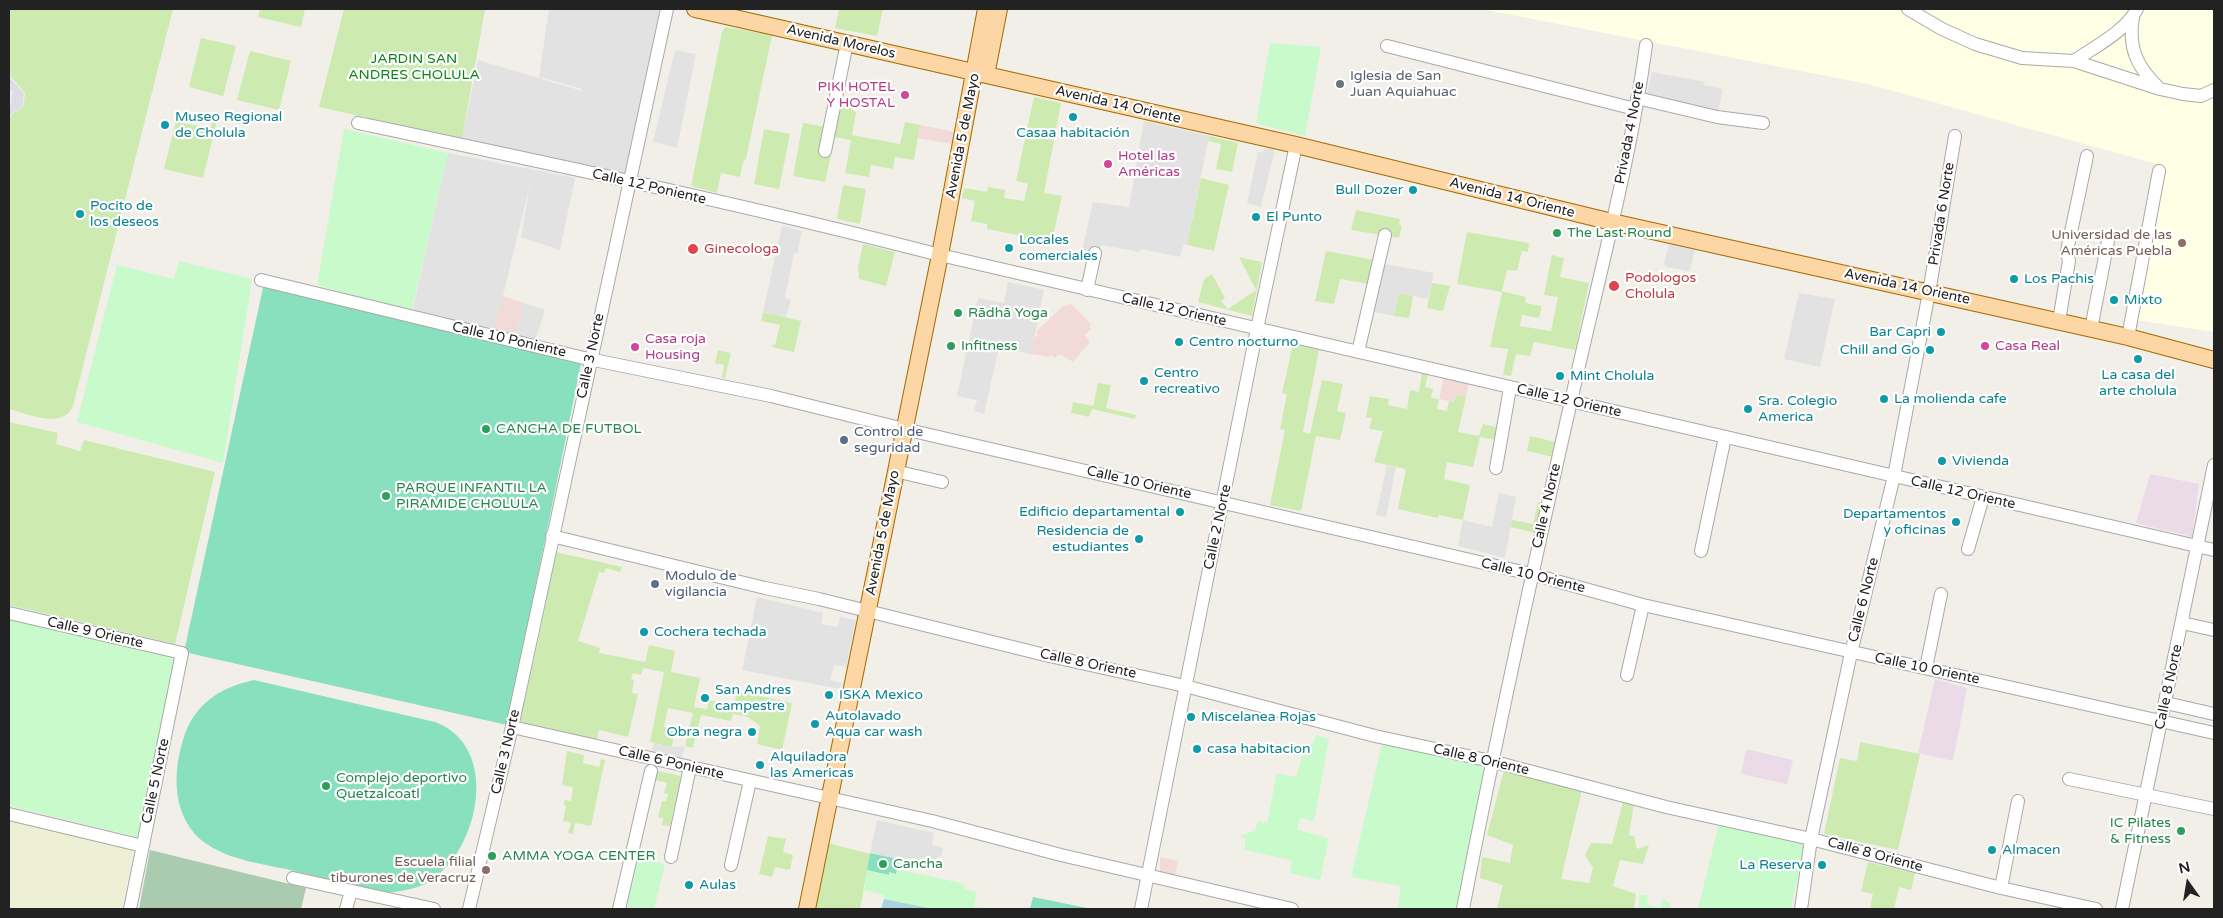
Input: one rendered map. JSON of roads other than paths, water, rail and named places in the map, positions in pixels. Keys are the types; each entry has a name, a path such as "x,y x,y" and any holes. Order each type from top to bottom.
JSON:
{"main road":[{"name":"Avenida Morelos","path":"695,9 981,74"},
{"name":"Avenida 5 de Mayo","path":"981,74 986,9"},
{"name":"Avenida 5 de Mayo","path":"807,909 940,255 981,74 999,9"},
{"name":"Avenida 14 Oriente","path":"981,74 1296,145 1612,222 2128,336 2214,360"}],"street":[{"name":"Calle 3 Norte","path":"469,909 512,727 667,9"},
{"path":"1908,9 1942,29 1974,44 2022,58 2074,61 2160,89 2201,96 2214,90"},
{"path":"2074,61 2114,33 2135,13"},
{"path":"2135,13 2130,36 2134,52 2146,76 2160,89"},
{"path":"825,151 847,43"},
{"name":"Privada 4 Norte","path":"1612,222 1646,44"},
{"path":"1387,46 1636,104 1762,122"},
{"name":"Calle 12 Poniente","path":"358,123 630,182 849,232 940,255"},
{"name":"Privada 6 Norte","path":"1929,292 1955,136"},
{"name":"Calle 2 Norte","path":"1141,909 1257,329 1296,145"},
{"path":"2059,321 2069,261 2067,252 2087,156"},
{"path":"2128,336 2159,171"},
{"name":"Calle 4 Norte","path":"1464,909 1491,761 1531,574 1612,222"},
{"path":"1358,352 1385,234"},
{"path":"2091,329 2108,241"},
{"path":"1087,290 1095,253"},
{"name":"Calle 12 Oriente","path":"940,255 2214,550"},
{"name":"Calle 10 Poniente","path":"261,280 590,359 771,396 904,430"},
{"name":"Calle 6 Norte","path":"1801,909 1811,839 1851,653 1894,476 1929,292"},
{"path":"1496,468 1510,388"},
{"name":"Calle 10 Oriente","path":"904,430 1531,574 1643,605 2214,733"},
{"path":"1702,551 1725,437"},
{"name":"Calle 8 Norte","path":"2122,909 2198,547 2211,499 2214,465"},
{"path":"895,471 942,482"},
{"path":"1968,549 1983,497"},
{"name":"Calle 8 Oriente","path":"552,536 1045,655 1185,686 1374,736 1491,761 1666,807 1811,839 2001,888 2096,909"},
{"path":"1926,668 1941,594"},
{"path":"1627,675 1643,605"},
{"name":"Calle 9 Oriente","path":"9,613 182,653"},
{"path":"2182,623 2214,630"},
{"name":"Calle 5 Norte","path":"130,909 182,653"},
{"path":"2166,703 2214,714"},
{"name":"Calle 6 Poniente","path":"512,727 932,821 1148,876 1292,909"},
{"path":"671,857 690,767"},
{"path":"619,909 651,771"},
{"path":"2069,779 2214,809"},
{"path":"731,865 750,781"},
{"path":"2001,888 2018,801"},
{"path":"9,814 143,846"},
{"path":"293,878 434,909"},
{"path":"346,909 350,891"}],"water":[{"path":"884,899 933,909 881,909"}],"place":[{"name":"Iglesia de San Juan Aquiahuac","path":"1340,84"},
{"name":"PIKI HOTEL Y HOSTAL","path":"905,95"},
{"name":"Casaa habitación","path":"1073,117"},
{"name":"Museo Regional de Cholula","path":"165,125"},
{"name":"Hotel las Américas","path":"1108,164"},
{"name":"Bull Dozer","path":"1413,190"},
{"name":"Pocito de los deseos","path":"80,214"},
{"name":"El Punto","path":"1256,217"},
{"name":"The Last Round","path":"1557,233"},
{"name":"Universidad de las Américas Puebla","path":"2182,243"},
{"name":"Locales comerciales","path":"1009,248"},
{"name":"Ginecologa","path":"693,249"},
{"name":"Los Pachis","path":"2014,279"},
{"name":"Podologos Cholula","path":"1614,286"},
{"name":"Mixto","path":"2114,300"},
{"name":"Rādhā Yoga","path":"958,313"},
{"name":"Bar Capri","path":"1941,332"},
{"name":"Centro nocturno","path":"1179,342"},
{"name":"Infitness","path":"951,346"},
{"name":"Casa Real","path":"1985,346"},
{"name":"Casa roja Housing","path":"635,347"},
{"name":"Chill and Go","path":"1930,350"},
{"name":"La casa del arte cholula","path":"2138,359"},
{"name":"Mint Cholula","path":"1560,376"},
{"name":"Centro recreativo","path":"1144,381"},
{"name":"La molienda cafe","path":"1884,399"},
{"name":"Sra. Colegio America","path":"1748,409"},
{"name":"CANCHA DE FUTBOL","path":"486,429"},
{"name":"Control de seguridad","path":"844,440"},
{"name":"Vivienda","path":"1942,461"},
{"name":"PARQUE INFANTIL LA PIRAMIDE CHOLULA","path":"386,496"},
{"name":"Edificio departamental","path":"1180,512"},
{"name":"Departamentos y oficinas","path":"1956,522"},
{"name":"Residencia de estudiantes","path":"1139,539"},
{"name":"Modulo de vigilancia","path":"655,584"},
{"name":"Cochera techada","path":"644,632"},
{"name":"ISKA Mexico","path":"829,695"},
{"name":"San Andres campestre","path":"705,698"},
{"name":"Miscelanea Rojas","path":"1191,717"},
{"name":"Autolavado Aqua car wash","path":"815,724"},
{"name":"Obra negra","path":"752,732"},
{"name":"casa habitacion","path":"1197,749"},
{"name":"Alquiladora las Americas","path":"760,765"},
{"name":"Complejo deportivo Quetzalcoatl","path":"326,786"},
{"name":"IC Pilates & Fitness","path":"2181,831"},
{"name":"Almacen","path":"1992,850"},
{"name":"AMMA YOGA CENTER","path":"492,856"},
{"name":"Cancha","path":"883,864"},
{"name":"La Reserva","path":"1822,865"},
{"name":"Escuela filial tiburones de Veracruz","path":"486,870"},
{"name":"Aulas","path":"689,885"}],"park label":[{"name":"JARDIN SAN ANDRES CHOLULA","path":"414,68"}]}
